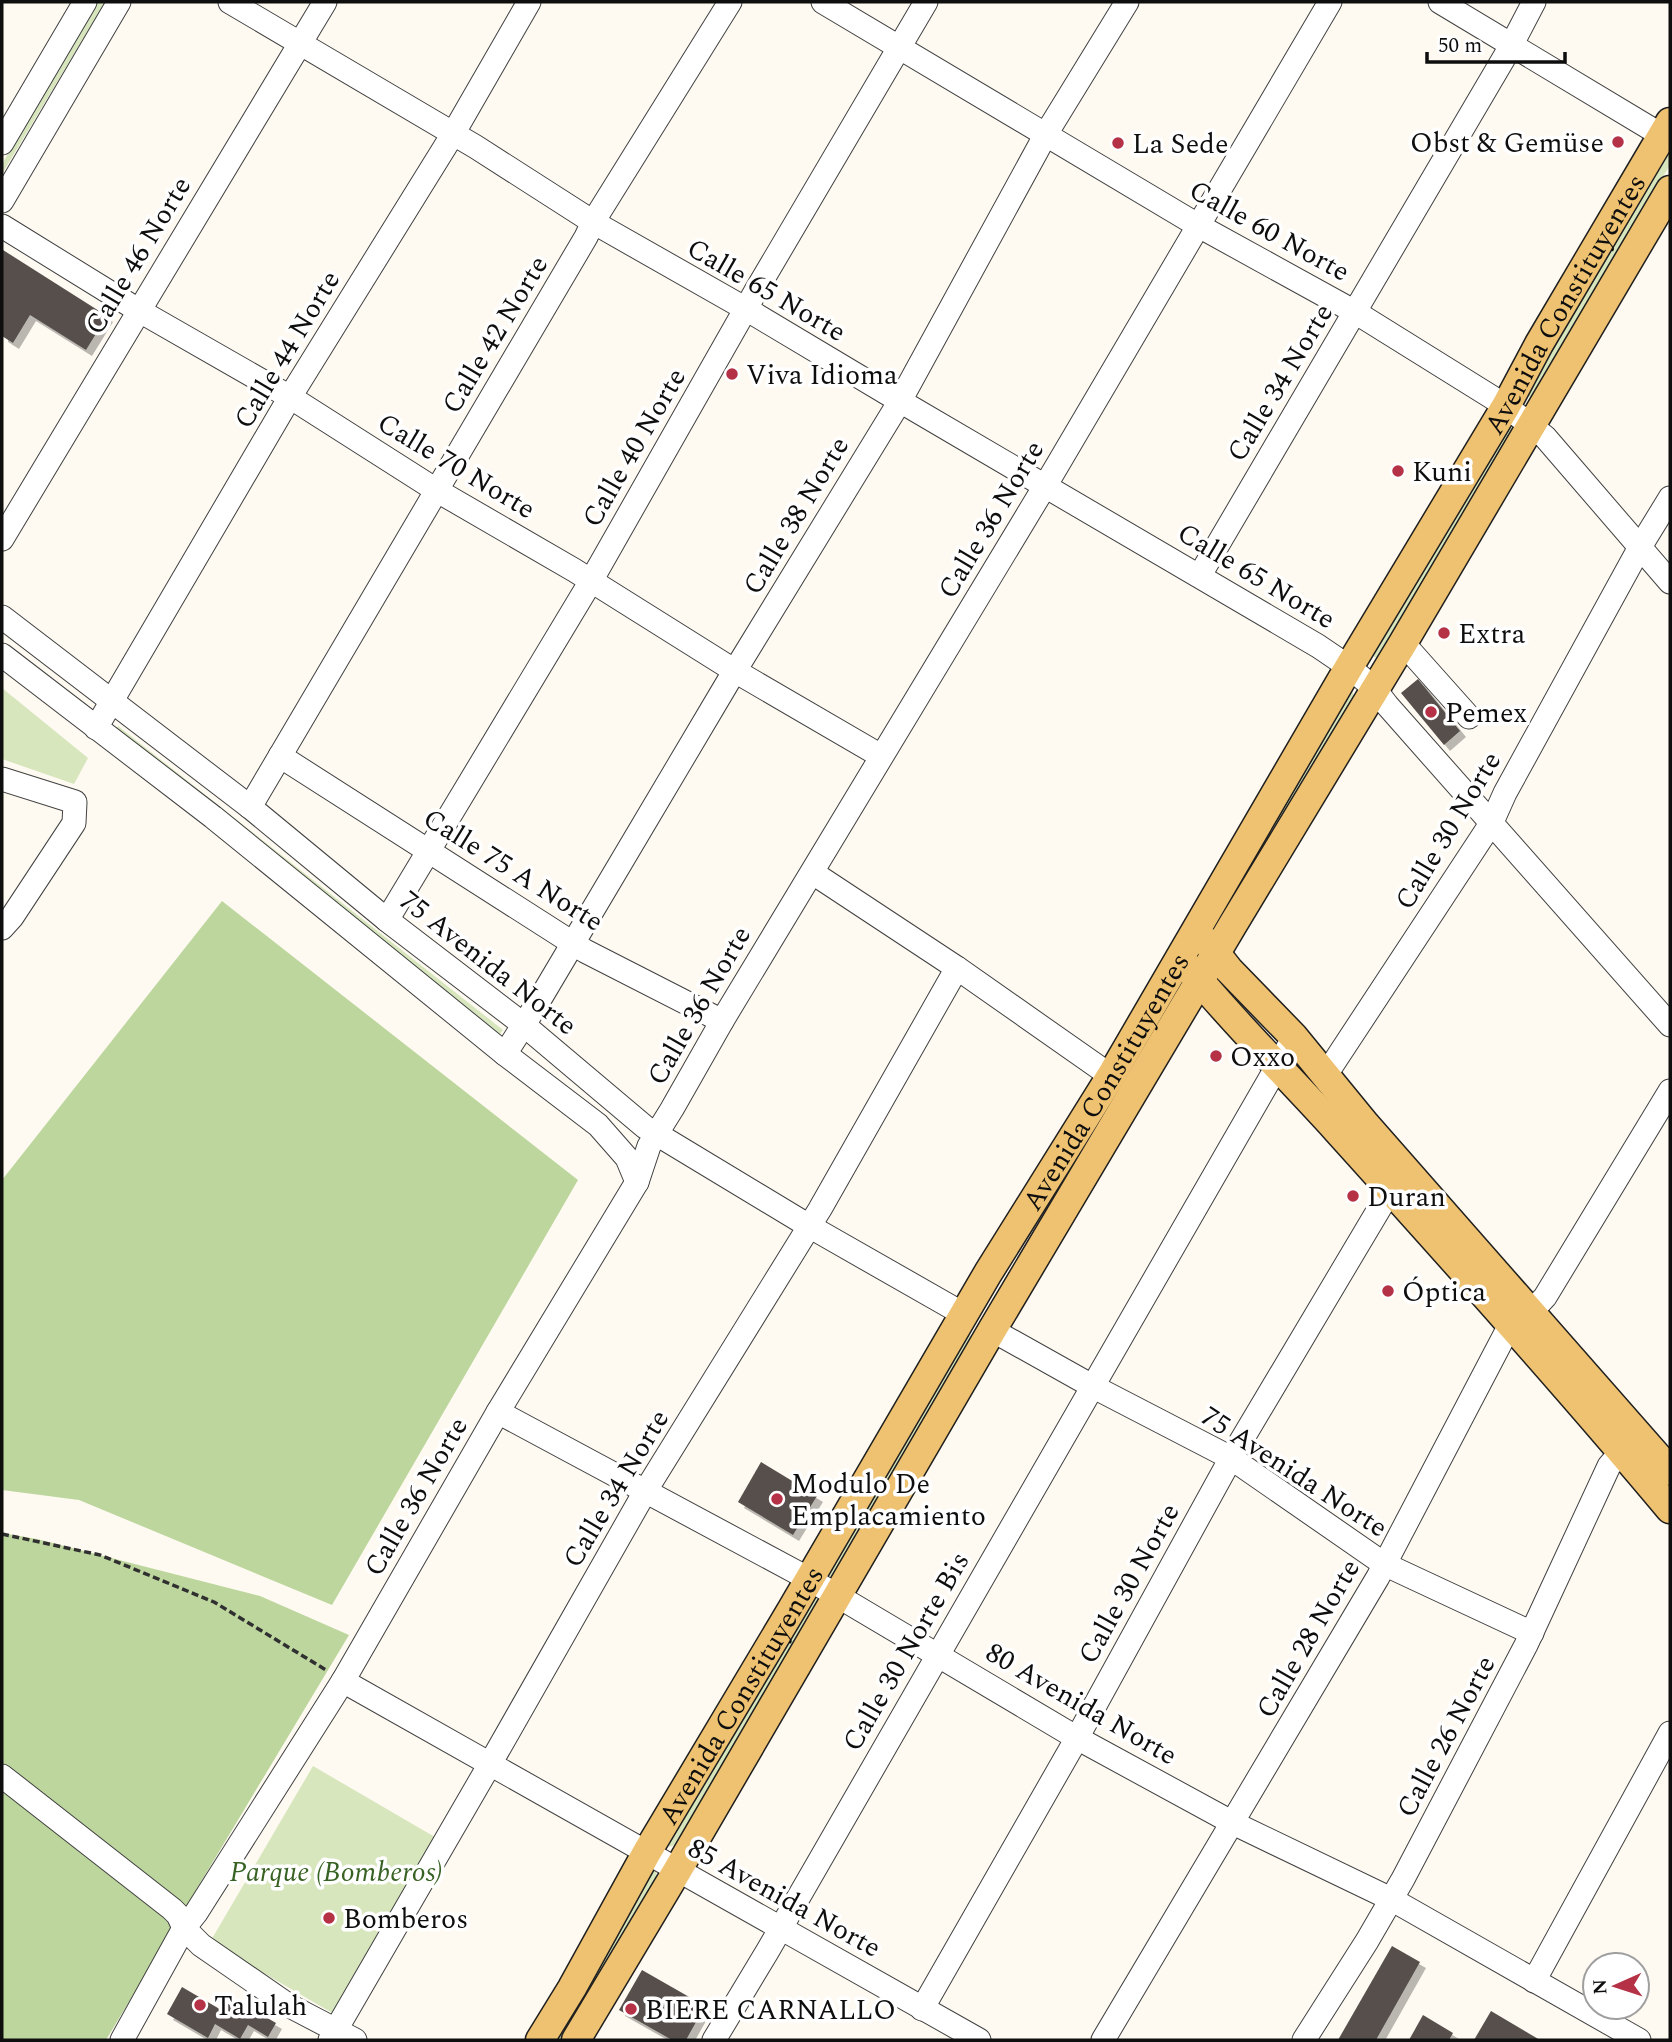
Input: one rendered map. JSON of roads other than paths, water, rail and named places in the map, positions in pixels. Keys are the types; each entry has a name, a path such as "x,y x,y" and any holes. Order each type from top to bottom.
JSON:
{"main road":[{"name":"Avenida Constituyentes","path":"540,2040 647,1852 988,1273 1111,1076 1666,129"},
{"name":"Avenida Constituyentes","path":"576,2040 992,1330 1670,190"},
{"path":"1196,930 1229,970 1294,1037 1670,1509"},
{"path":"1180,958 1391,1189 1670,1471"}],"street":[{"path":"2,143 85,2"},
{"path":"2,201 120,2"},
{"name":"Calle 65 Norte","path":"230,2 453,134 593,222 1200,575 1349,667 1374,688 1670,1025"},
{"name":"Calle 46 Norte","path":"2,539 325,2"},
{"name":"Calle 44 Norte","path":"96,728 290,397 453,134 529,2"},
{"name":"Calle 42 Norte","path":"250,807 593,222 730,2"},
{"name":"Calle 60 Norte","path":"822,2 1199,226 1355,312 1506,405 1545,437 1670,582"},
{"name":"Calle 40 Norte","path":"387,920 591,581 926,2"},
{"name":"Calle 38 Norte","path":"505,1054 900,401 1046,134 1127,2"},
{"name":"Calle 36 Norte","path":"122,2040 184,1928 343,1681 498,1412 637,1182 649,1146 770,939 813,873 1045,486 1330,2"},
{"path":"1440,2 1511,46 1666,129"},
{"name":"Calle 34 Norte","path":"1200,575 1511,46 1534,2"},
{"name":"Calle 70 Norte","path":"2,226 138,310 290,397 436,490 591,581 735,671 881,756"},
{"name":"Calle 30 Norte","path":"1325,1076 1492,822 1505,793 1640,547 1670,498"},
{"name":"75 Avenida Norte","path":"2,617 250,807 387,920 524,1025 656,1135 678,1145 809,1226 965,1315"},
{"path":"1403,643 1469,717"},
{"path":"2,655 213,817 505,1054 598,1125 627,1158 637,1182"},
{"name":"Calle 75 A Norte","path":"280,756 586,951 722,1021"},
{"path":"2,779 75,802 74,823 2,928"},
{"path":"813,873 957,968 1111,1076"},
{"name":"Calle 34 Norte","path":"340,2037 646,1490 809,1226 957,968"},
{"name":"Calle 30 Norte Bis","path":"714,2040 1294,1037"},
{"name":"Calle 28 Norte","path":"1103,2040 1378,1577 1520,1319 1545,1297 1670,1091"},
{"name":"Calle 30 Norte","path":"922,2009 1077,1738 1231,1458 1391,1189"},
{"name":"75 Avenida Norte","path":"992,1330 1092,1386 1231,1458 1384,1564 1532,1633"},
{"name":"80 Avenida Norte","path":"498,1412 838,1595 1077,1738 1233,1823 1391,1899 1639,2040"},
{"name":"Calle 26 Norte","path":"1304,2040 1391,1899 1532,1633 1609,1466 1622,1451"},
{"name":"85 Avenida Norte","path":"343,1681 979,2040"},
{"path":"1534,1981 1670,1733"},
{"path":"2,1776 172,1909 184,1928 201,1945 340,2037"}],"place":[{"name":"Obst & Gemüse","path":"1618,142"},
{"name":"La Sede","path":"1118,143"},
{"name":"Viva Idioma","path":"732,374"},
{"name":"Kuni","path":"1398,471"},
{"name":"Extra","path":"1444,633"},
{"name":"Pemex","path":"1431,712"},
{"name":"Oxxo","path":"1216,1056"},
{"name":"Duran","path":"1353,1196"},
{"name":"Óptica","path":"1388,1291"},
{"name":"Modulo De Emplacamiento","path":"777,1499"},
{"name":"Bomberos","path":"329,1918"},
{"name":"Talulah","path":"200,2005"},
{"name":"BIERE CARNALLO","path":"631,2009"}],"park label":[{"name":"Parque (Bomberos)","path":"336,1871"}]}
